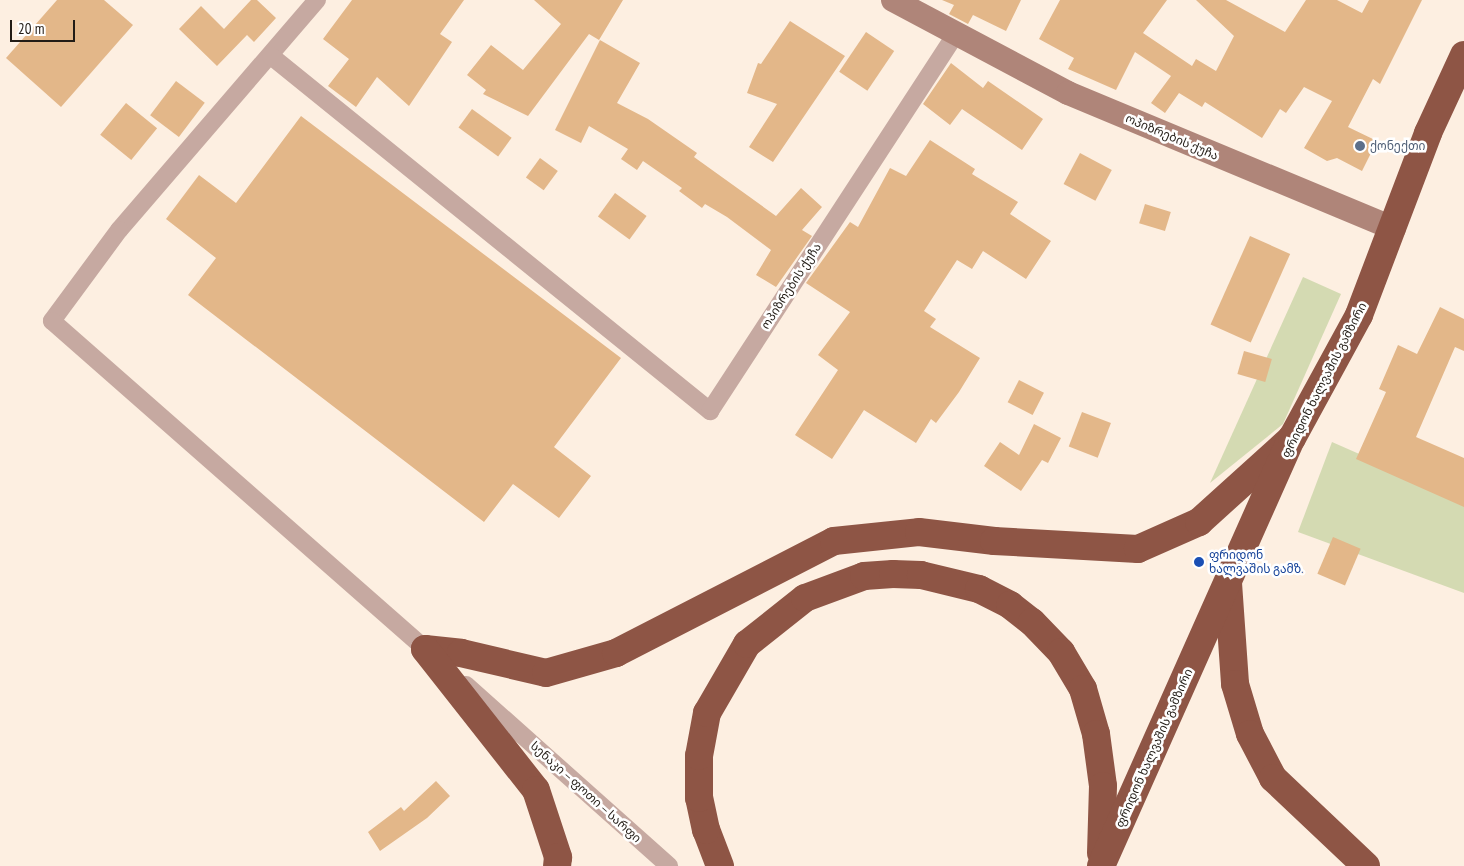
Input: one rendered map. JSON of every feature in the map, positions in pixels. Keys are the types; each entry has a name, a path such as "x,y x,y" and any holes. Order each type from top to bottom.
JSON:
{"highway":[{"name":"ფრიდონ ხალვაშის გამზირი","path":"1101,865 1292,438 1359,315 1394,229 1428,133 1464,55"},
{"path":"426,649 461,653 546,673 616,653 834,541 918,532 994,541 1138,549 1199,522 1292,438"},
{"path":"720,866 706,830 699,798 699,756 707,713 747,644 805,598 864,576 893,574 922,575 979,589 1010,605 1032,622 1061,652 1083,689 1096,734 1102,786 1101,865"},
{"path":"1228,581 1235,684 1250,734 1273,778 1366,866"},
{"path":"426,649 536,790 558,857 557,866"}],"street":[{"path":"271,56 317,0"},
{"name":"ოპიზრების ქუჩა","path":"893,0 1068,93 1394,229"},
{"name":"ოპიზრების ქუჩა","path":"271,56 710,411 955,34"},
{"name":"სენაკი — ფოთი — სარფი","path":"271,56 119,230 52,321 426,649 669,866"}],"green space":[{"path":"1303,277 1341,294 1283,424 1210,483"},
{"path":"1332,442 1464,500 1464,593 1298,532"}],"building":[{"path":"57,0 104,0 133,25 61,107 6,58"},
{"path":"251,0 257,0 276,18 254,42 247,35 217,66 179,29 201,6 224,29"},
{"path":"352,0 464,0 440,34 452,42 409,106 377,77 356,107 328,86 349,59 323,39"},
{"path":"534,0 623,0 599,40 589,34 528,116 483,94 486,90 467,75 491,45 523,70 561,24"},
{"path":"942,0 1021,0 1006,31 973,15 968,24 949,14 954,5"},
{"path":"1060,0 1167,0 1143,33 1192,66 1196,59 1216,71 1234,36 1196,0 1226,0 1285,32 1306,0 1337,0 1362,13 1369,0 1422,0 1380,84 1373,79 1348,127 1377,141 1362,171 1337,158 1327,161 1304,148 1332,101 1304,87 1286,113 1280,109 1262,138 1205,102 1202,107 1179,93 1165,113 1151,103 1171,76 1135,52 1116,90 1068,69 1074,58 1039,39"},
{"path":"790,21 845,56 773,162 749,147 777,104 747,93 758,63 761,64"},
{"path":"866,32 894,51 867,91 839,72"},
{"path":"600,40 640,63 617,103 648,119 697,153 694,157 776,216 801,188 822,207 802,230 812,236 776,287 756,275 771,250 727,217 705,204 702,208 679,191 682,188 643,161 637,170 621,159 628,149 589,126 581,143 555,130"},
{"path":"951,63 983,88 988,81 1043,119 1022,150 962,109 950,125 923,104"},
{"path":"176,81 205,103 179,137 150,115"},
{"path":"126,103 157,128 131,160 100,135"},
{"path":"472,109 512,138 498,156 458,128"},
{"path":"301,116 621,358 554,447 591,476 559,518 513,484 484,522 188,295 216,258 166,219 199,175 236,203"},
{"path":"930,140 975,169 972,174 1018,202 1010,214 1051,241 1026,279 983,251 972,269 957,260 924,311 936,319 930,327 980,358 959,392 936,423 931,419 916,443 864,410 832,459 795,435 838,370 818,355 850,312 806,283 850,222 858,227 890,168 906,176"},
{"path":"1080,153 1112,170 1095,201 1064,184"},
{"path":"540,158 558,171 544,190 526,177"},
{"path":"615,193 647,216 630,239 598,216"},
{"path":"1145,204 1171,212 1165,231 1139,223"},
{"path":"1250,236 1290,254 1251,343 1211,325"},
{"path":"1440,307 1464,319 1464,351 1455,347 1416,437 1464,458 1464,507 1356,459 1386,392 1379,389 1398,345 1417,354"},
{"path":"1244,351 1272,359 1265,382 1237,374"},
{"path":"1019,380 1044,393 1033,415 1008,402"},
{"path":"1082,412 1111,423 1098,458 1069,447"},
{"path":"1034,424 1061,438 1048,463 1042,460 1021,491 984,466 1000,442 1019,455"},
{"path":"1333,537 1361,549 1345,586 1317,574"},
{"path":"436,781 450,796 427,818 380,851 368,832 401,807 404,811"}],"place":[{"name":"ქონექთი","path":"1360,146"},
{"name":"ფრიდონ ხალვაშის გამზ.","path":"1199,562"}]}
